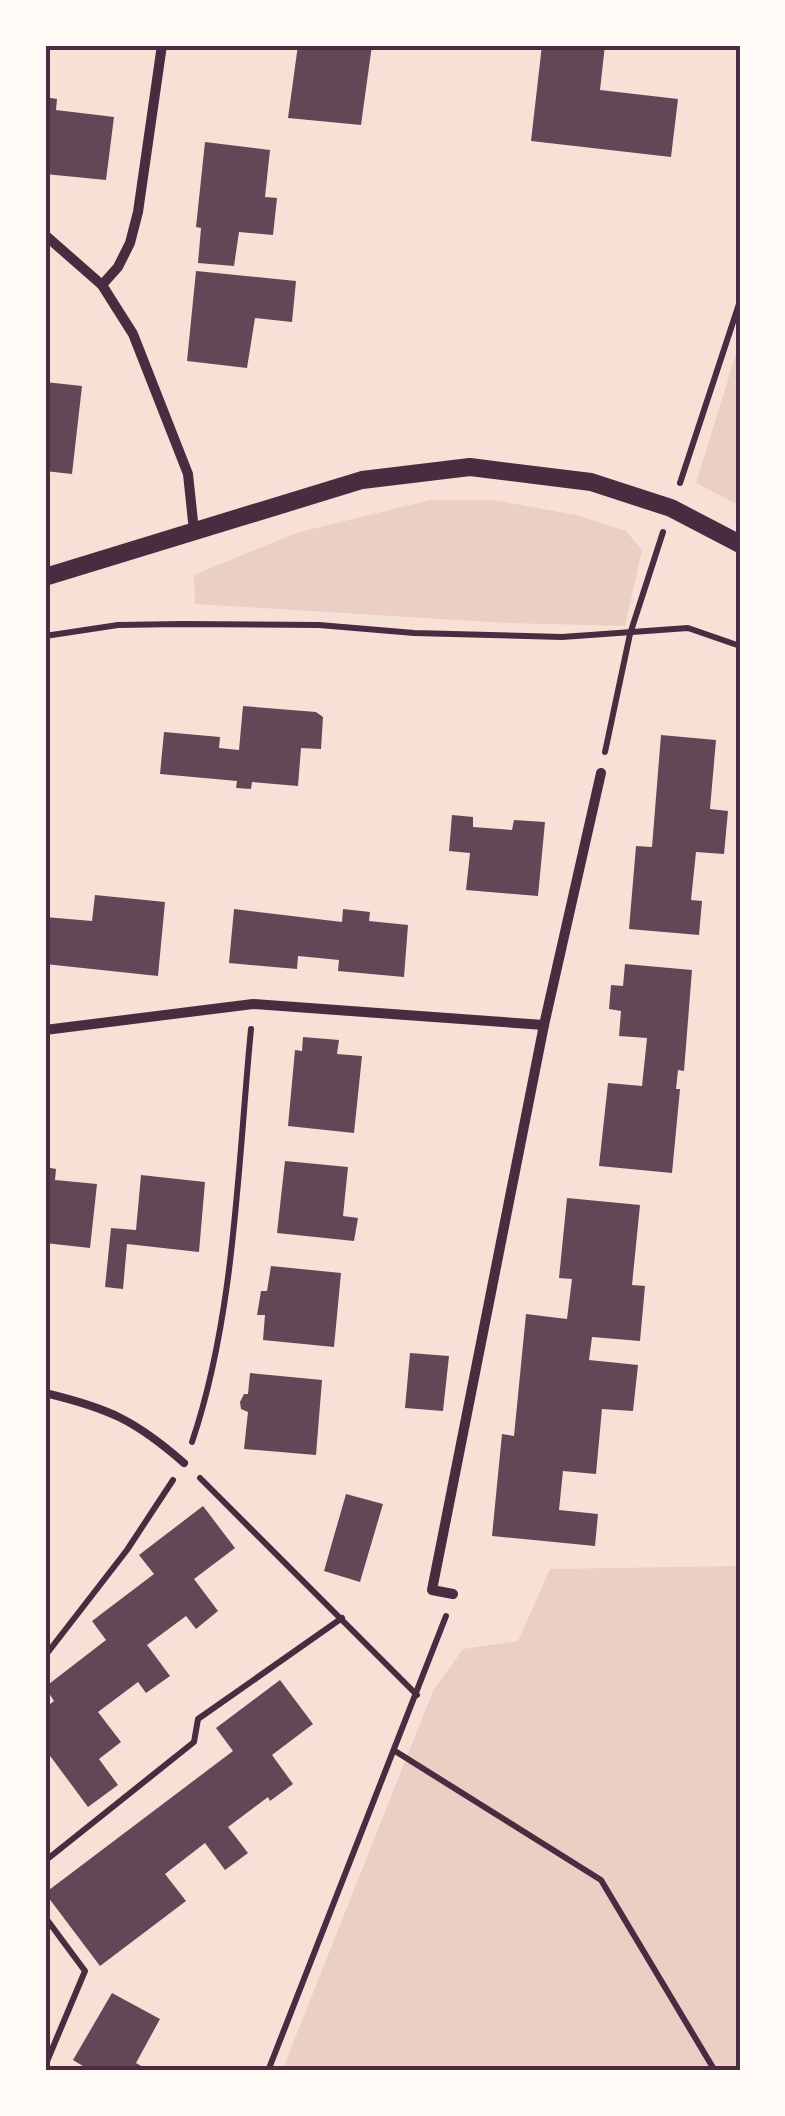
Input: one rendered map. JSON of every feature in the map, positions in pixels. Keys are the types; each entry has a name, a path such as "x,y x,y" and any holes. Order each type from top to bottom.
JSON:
{"street":[{"path":"102,285 124,255 138,212 162,45"},
{"path":"45,235 102,285 133,334 188,474 194,531"},
{"path":"45,577 362,480 470,467 591,482 671,508 740,544"},
{"path":"453,1594 432,1590 544,1026 601,773"},
{"path":"45,1030 253,1004 544,1026"}],"lane":[{"path":"45,1392 102,1407 131,1420 184,1463"}],"path":[{"path":"45,636 118,625 182,624 319,625 414,633 562,637 688,628 740,646"},
{"path":"45,1656 127,1550 184,1463 205,1403 228,1269 253,1004"},
{"path":"184,1463 417,1695"},
{"path":"268,2071 453,1594"},
{"path":"45,1861 194,1742 198,1718 342,1618"},
{"path":"395,1751 602,1880 715,2071"},
{"path":"45,1917 85,1970 45,2066"}],"shaded area":[{"path":"740,341 740,506 696,483"},
{"path":"430,500 493,500 576,515 626,531 642,550 625,626 506,623 195,604 194,575 296,533"},
{"path":"740,1566 740,2071 282,2071 433,1691 463,1649 518,1641 550,1569"}],"building":[{"path":"298,45 372,45 361,125 288,118"},
{"path":"542,45 605,45 600,90 678,99 671,157 531,141"},
{"path":"45,97 57,99 56,110 114,117 106,180 45,174"},
{"path":"205,142 270,150 265,197 277,198 273,235 239,232 234,266 198,263 201,228 196,227"},
{"path":"196,271 296,281 292,322 255,318 247,368 187,361"},
{"path":"45,382 82,386 72,474 45,471"},
{"path":"243,706 316,712 323,717 321,749 301,748 298,786 252,782 251,789 236,788 237,781 160,774 164,732 220,737 219,748 239,750"},
{"path":"661,735 716,740 710,809 728,811 724,854 696,852 691,900 702,901 699,935 629,929 636,846 652,847"},
{"path":"452,815 473,817 473,827 512,830 514,820 545,822 538,896 466,890 470,853 449,851"},
{"path":"95,895 165,902 158,976 45,964 45,917 92,921"},
{"path":"234,909 342,922 343,909 370,912 369,921 408,925 404,977 338,971 339,960 298,956 297,969 229,963"},
{"path":"625,964 692,970 684,1071 678,1070 676,1089 680,1089 672,1173 599,1166 608,1083 642,1086 647,1038 619,1036 621,1011 609,1009 611,985 623,986"},
{"path":"303,1037 339,1040 337,1054 362,1056 354,1133 288,1126 295,1050 302,1051"},
{"path":"285,1161 348,1167 343,1216 358,1218 354,1241 277,1233"},
{"path":"45,1167 56,1169 55,1180 97,1184 90,1248 45,1243"},
{"path":"141,1175 205,1182 199,1252 127,1244 123,1289 105,1287 111,1228 136,1230"},
{"path":"567,1198 640,1205 632,1285 645,1286 640,1341 592,1337 589,1360 638,1365 633,1411 602,1409 596,1474 563,1471 559,1510 598,1514 595,1546 492,1536 502,1434 514,1436 526,1314 567,1319 572,1279 559,1278"},
{"path":"271,1266 341,1273 334,1347 263,1340 265,1315 257,1315 261,1291 267,1291"},
{"path":"410,1353 449,1356 443,1411 405,1408"},
{"path":"250,1373 322,1380 316,1455 244,1449 248,1412 241,1409 240,1402 248,1394"},
{"path":"346,1494 383,1504 360,1582 324,1571"},
{"path":"203,1506 235,1548 194,1579 218,1611 196,1629 186,1616 147,1645 170,1676 146,1693 138,1682 98,1712 121,1742 99,1759 118,1785 88,1807 45,1749 45,1708 54,1701 45,1687 106,1640 92,1621 154,1574 139,1555"},
{"path":"280,1680 313,1724 272,1755 293,1784 228,1827 248,1853 225,1870 205,1843 165,1874 186,1901 100,1966 45,1893 233,1751 216,1728"},
{"path":"112,1993 160,2019 136,2063 150,2071 91,2071 73,2060"}]}
